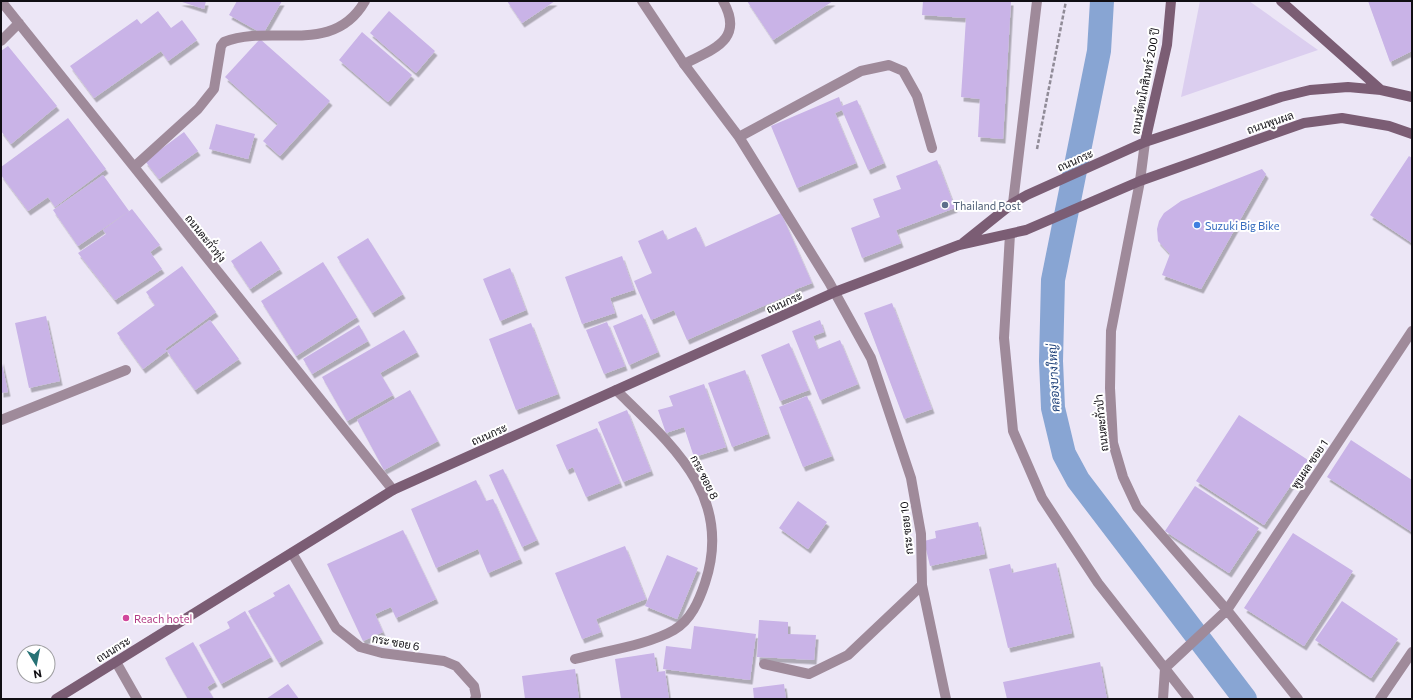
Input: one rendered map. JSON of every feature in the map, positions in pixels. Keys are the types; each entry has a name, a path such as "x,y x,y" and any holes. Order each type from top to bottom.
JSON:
{"main road":[{"name":"ถนนรัตนโกสินทร์ 200 ปี","path":"1145,142 1167,46 1171,1"},
{"path":"1281,1 1381,90"},
{"name":"ถนนพูนผล","path":"1145,142 1281,97 1310,90 1348,87 1381,90 1412,97"},
{"name":"ถนนพูนผล","path":"1140,181 1304,123 1342,118 1389,126 1412,134"},
{"name":"ถนนกระ","path":"960,245 1013,203 1027,195 1145,142"},
{"name":"ถนนกระ","path":"56,699 393,490 835,292 960,245 1026,230 1140,181"}],"street":[{"name":"ถนนตะกั่วทุ่ง","path":"1,1 393,490"},
{"path":"134,167 198,109 214,89 221,46 224,42 245,37 274,37 324,33 341,27 356,16 365,1"},
{"name":"กระ ซอย 10","path":"642,1 684,64 739,137 835,292 871,358 911,478 921,534 922,585 946,699"},
{"path":"684,64 715,48 727,39 731,29 730,13 723,1"},
{"path":"1013,203 1037,1"},
{"path":"1,41 19,24"},
{"path":"739,137 861,71 889,65 903,71 916,96 932,148"},
{"name":"ถนนตะกั่วป่า","path":"1145,142 1140,181 1111,331 1110,388 1114,443 1122,477 1137,507 1227,610 1298,699"},
{"path":"1010,234 1004,338 1013,431 1042,498 1098,583 1189,699"},
{"name":"พูนผล ซอย 1","path":"1165,668 1227,610 1412,331"},
{"path":"1,420 126,370"},
{"name":"กระ ซอย 8","path":"575,659 658,638 675,630 687,621 699,601 709,569 713,549 713,530 708,511 690,470 666,438 616,390"},
{"name":"กระ ซอย 6","path":"292,553 336,628 360,647 382,653 444,661 456,666 474,686 476,696 475,699"},
{"path":"764,664 809,674 848,654 922,585"},
{"path":"1380,699 1412,652"},
{"path":"116,662 137,699"},
{"path":"1163,699 1165,668"}],"path":[{"path":"1038,149 1066,1"}],"shaded area":[{"path":"1200,1 1249,1 1318,50 1181,97"}],"building":[{"path":"179,1 206,1 204,9"},
{"path":"237,1 282,1 263,34 229,15"},
{"path":"507,1 555,1 522,23"},
{"path":"747,1 833,1 773,40"},
{"path":"923,1 1011,1 1003,139 978,137 980,99 961,97 966,18 922,15"},
{"path":"1368,1 1412,1 1412,51 1390,62"},
{"path":"158,11 171,28 182,20 197,40 168,61 161,51 94,98 70,66 137,19 141,24"},
{"path":"389,11 435,51 416,73 370,33"},
{"path":"362,32 412,75 388,102 339,60"},
{"path":"260,39 330,101 280,156 263,141 278,124 225,77"},
{"path":"8,46 57,106 11,144 1,131 1,51"},
{"path":"839,97 842,106 857,100 884,163 868,170 842,110 835,113 856,163 797,188 771,126"},
{"path":"68,118 106,169 55,207 48,197 28,211 1,175 1,167"},
{"path":"216,124 255,134 248,159 209,149"},
{"path":"184,132 198,151 159,179 145,161"},
{"path":"1409,156 1412,158 1412,243 1370,215"},
{"path":"937,160 955,208 896,230 901,243 862,258 851,228 880,217 873,199 901,189 896,176"},
{"name":"Suzuki Big Bike","path":"1262,169 1266,174 1201,289 1162,275 1170,254 1158,241 1157,229 1159,221 1164,213 1181,201"},
{"path":"103,175 129,211 78,246 53,210"},
{"path":"132,209 160,245 150,252 162,269 115,300 78,253 106,234 103,230"},
{"path":"781,213 812,283 687,340 674,310 651,320 634,281 652,273 638,241 663,230 667,240 696,227 705,247"},
{"path":"368,238 403,294 372,313 337,257"},
{"path":"261,241 280,269 250,289 231,261"},
{"path":"622,256 634,290 610,298 615,313 582,324 565,277"},
{"path":"323,262 357,317 296,356 261,301"},
{"path":"182,266 216,312 165,349 167,351 143,369 117,333 155,305 146,292"},
{"path":"510,268 526,310 500,321 483,279"},
{"path":"892,303 932,409 904,419 864,313"},
{"path":"642,314 658,352 629,365 613,326"},
{"path":"46,316 60,381 29,388 15,323"},
{"path":"210,320 239,359 195,390 167,351"},
{"path":"820,320 824,332 813,336 818,349 840,340 858,384 820,400 792,331"},
{"path":"607,322 625,366 604,374 586,330"},
{"path":"531,323 558,394 516,410 489,339"},
{"path":"359,325 368,341 312,374 303,359"},
{"path":"404,330 417,352 380,373 393,395 347,421 322,377"},
{"path":"789,343 809,390 780,401 761,355"},
{"path":"1,359 8,392 1,393"},
{"path":"745,370 768,434 732,447 708,383"},
{"path":"704,384 726,447 694,457 684,427 666,433 658,410 673,406 669,396"},
{"path":"410,390 438,441 384,470 357,420"},
{"path":"807,396 832,456 803,467 779,407"},
{"path":"627,410 651,471 623,482 598,422"},
{"path":"1239,415 1308,460 1264,525 1196,481"},
{"path":"597,428 620,483 586,497 573,467 567,470 556,445"},
{"path":"1351,440 1412,480 1412,532 1327,477"},
{"path":"503,469 537,540 522,547 489,475"},
{"path":"476,480 486,501 493,499 520,559 488,573 478,549 436,568 411,509"},
{"path":"1195,486 1259,528 1229,573 1165,531"},
{"path":"798,501 827,522 808,549 779,528"},
{"path":"978,522 985,554 930,566 924,541 936,538 935,531"},
{"path":"403,530 436,599 396,618 391,607 375,614 383,632 363,641 327,564"},
{"path":"1293,533 1353,571 1304,646 1244,608"},
{"path":"625,546 646,599 596,619 601,632 582,639 555,573"},
{"path":"667,555 698,568 677,619 645,606"},
{"path":"1056,563 1072,633 1008,648 989,569 1010,564 1012,573"},
{"path":"289,584 321,639 279,663 248,611 275,596 273,593"},
{"path":"1342,601 1398,639 1371,678 1315,640"},
{"path":"245,611 271,657 221,684 199,645 230,628 227,622"},
{"path":"759,620 788,622 788,634 816,635 814,660 757,657"},
{"path":"694,626 756,634 750,680 663,669 666,646 691,649"},
{"path":"193,642 215,682 207,687 214,699 188,699 165,658"},
{"path":"654,653 657,672 665,671 669,699 621,699 615,659"},
{"path":"1100,662 1107,699 1007,699 1003,682"},
{"path":"575,669 579,699 525,699 522,676"},
{"path":"288,684 299,699 266,699"},
{"path":"784,684 786,699 754,699 753,688"}],"waterway":[{"name":"คลองบางใหญ่","path":"1102,1 1099,51 1053,280 1051,361 1053,408 1064,454 1078,480 1245,699"}],"place":[{"name":"Thailand Post","path":"945,205"},
{"name":"Suzuki Big Bike","path":"1197,225"},
{"name":"Reach hotel","path":"126,618"}]}
